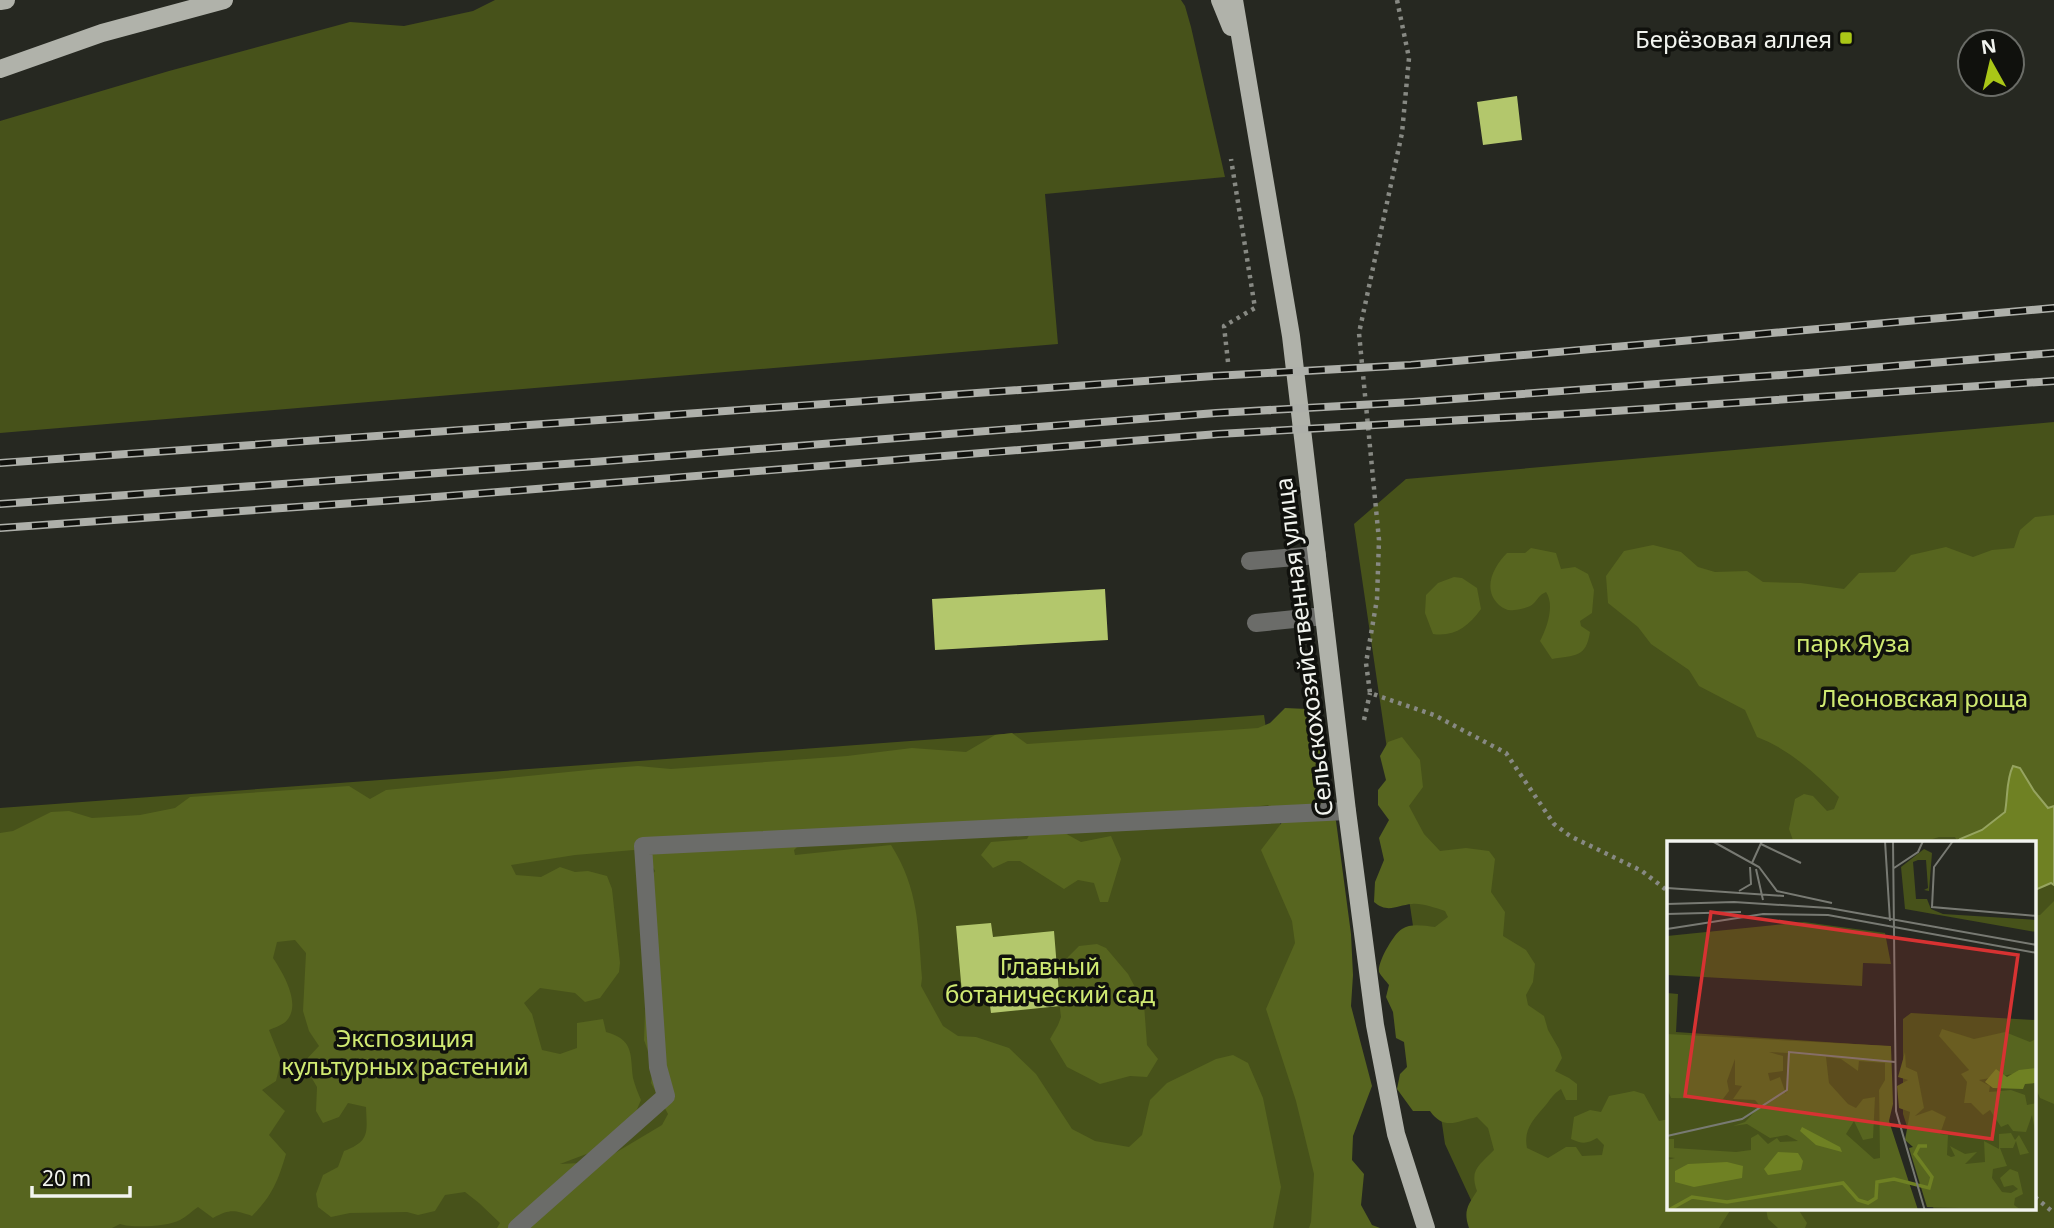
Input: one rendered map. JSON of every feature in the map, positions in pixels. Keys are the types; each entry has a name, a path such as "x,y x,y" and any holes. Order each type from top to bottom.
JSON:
{"main road":[{"path":"0,1 6,0"},
{"path":"0,69 102,33 224,0"},
{"name":"Сельскохозяйственная улица","path":"1220,0 1244,56"},
{"name":"Сельскохозяйственная улица","path":"1234,0 1291,336 1378,1039 1396,1134 1426,1228"}],"lane":[{"path":"1250,561 1317,555"},
{"path":"1256,623 1324,616"},
{"path":"517,1228 666,1096 658,1067 643,846 1348,811"}],"path":[{"path":"1363,723 1370,693 1366,663 1377,599 1379,540 1359,334 1402,133 1409,58 1397,0"},
{"path":"1227,362 1224,326 1255,308 1231,159"},
{"path":"1370,693 1434,716 1506,753 1554,824 1570,836 1642,871 1667,890"},
{"path":"2036,1198 2054,1213"}],"green space":[{"path":"495,0 1181,0 1191,27 1225,177 1045,194 1058,344 0,433 0,121 169,71 350,22 404,26 473,11"},
{"name":"парк Яуза","path":"2054,422 2054,1228 1484,1228 1445,1144 1354,524 1406,479"},
{"name":"Леоновская роща","path":"2054,515 2054,811 2015,816 1962,841 1957,841 1955,837 1939,837 1926,841 1793,841 1789,829 1795,799 1804,794 1813,796 1827,811 1834,809 1839,797 1791,755 1757,737 1745,710 1699,686 1689,670 1651,644 1638,627 1608,603 1606,576 1624,551 1653,545 1681,552 1698,567 1715,572 1747,571 1763,582 1801,583 1844,589 1859,573 1895,572 1911,555 1946,547 1973,557 1992,550 2014,548 2020,530 2035,517"},
{"path":"1531,548 1556,553 1561,569 1575,567 1588,574 1594,590 1592,613 1580,621 1581,626 1590,632 1586,647 1578,654 1552,659 1540,641 1550,610 1546,592 1530,606 1514,610 1504,609 1494,599 1491,578 1502,559 1507,553 1525,553"},
{"path":"1454,577 1462,578 1477,588 1481,609 1460,629 1448,634 1433,634 1425,613 1426,595 1438,583"},
{"name":"Главный ботанический сад","path":"1285,708 1307,709 1318,727 1325,758 1322,802 1336,821 1351,934 1351,1006 1372,1086 1353,1136 1352,1160 1364,1174 1361,1205 1372,1225 1380,1228 1309,1228 1314,1174 1296,1101 1266,1009 1295,943 1292,921 1261,850 1283,821 1268,805 1061,831 1081,842 1111,836 1121,859 1108,902 1100,902 1094,883 1078,880 1064,889 1020,861 1008,861 993,868 981,855 991,842 1027,839 1032,830 954,836 936,840 804,840 794,850 795,855 891,845 907,877 916,909 921,986 943,1026 958,1036 976,1037 1009,1048 1036,1074 1072,1129 1095,1141 1129,1147 1142,1135 1150,1100 1167,1083 1216,1059 1233,1055 1248,1063 1263,1098 1281,1187 1273,1228 497,1228 500,1223 465,1192 445,1195 435,1211 418,1215 407,1212 350,1213 331,1217 318,1207 316,1194 323,1175 338,1167 344,1151 363,1140 366,1107 348,1103 339,1117 323,1123 316,1111 317,1087 303,1063 319,1046 309,1031 303,1011 306,953 295,940 277,942 273,958 290,990 292,1008 284,1023 269,1030 281,1060 276,1081 262,1090 285,1111 269,1135 286,1154 274,1188 252,1216 232,1211 213,1218 198,1207 180,1220 158,1225 120,1224 112,1228 0,1228 0,833 13,831 51,812 69,811 92,818 140,815 175,808 190,797 349,786 370,799 386,790 598,769 638,766 671,769 847,756 912,748 966,752 995,735 1012,733 1027,744 1258,728 1270,723","holes":["634,850 648,859 655,871 640,893 646,985 644,1040 653,1065 651,1083 668,1114 662,1125 600,1162 560,1164 597,1150 635,1114 641,1100 633,1078 629,1049 622,1039 606,1032 603,1019 577,1023 577,1048 560,1054 542,1050 532,1014 524,1003 540,988 575,993 585,1002 600,998 619,972 620,963 612,889 607,876 588,871 575,872 560,867 541,877 516,875 511,865 575,855"]},
{"name":"Главный ботанический сад","path":"1264,715 1341,1228 0,1228 0,808"},
{"path":"1402,737 1420,760 1423,787 1409,806 1424,834 1440,851 1466,848 1489,851 1495,859 1491,892 1505,912 1503,936 1526,950 1535,964 1533,982 1526,995 1528,1005 1544,1016 1548,1030 1559,1049 1562,1058 1555,1071 1577,1084 1577,1100 1566,1100 1561,1089 1537,1115 1528,1130 1527,1148 1548,1158 1566,1147 1576,1147 1582,1156 1602,1155 1604,1145 1597,1138 1584,1143 1571,1139 1574,1117 1590,1110 1601,1112 1609,1096 1634,1091 1644,1094 1659,1121 1667,1119 1667,1210 1730,1210 1719,1228 1469,1228 1467,1213 1477,1191 1475,1172 1494,1150 1488,1128 1477,1117 1446,1123 1430,1111 1413,1111 1397,1089 1400,1074 1407,1067 1404,1042 1396,1038 1393,1012 1386,997 1389,985 1379,968 1383,955 1399,932 1413,925 1435,927 1448,917 1445,911 1424,905 1384,908 1374,902 1375,882 1384,860 1379,838 1389,820 1378,805 1378,790 1386,780 1380,756 1388,742"},
{"path":"2054,901 2054,1104 2040,1098 2036,1089 2036,915 2040,915"},
{"path":"1097,944 1106,948 1128,974 1144,1004 1147,1045 1158,1059 1147,1077 1130,1076 1100,1084 1067,1067 1050,1039 1061,1017 1057,984 1068,957 1079,946"},
{"path":"1766,1210 1799,1210 1807,1223 1805,1228 1778,1228 1768,1219"}],"shaded area":[{"path":"2013,766 2020,768 2048,808 2054,806 2054,885 2051,883 2036,890 2036,841 1958,841 1982,830 2005,812"}],"building":[{"path":"1517,96 1522,140 1483,145 1477,102"},
{"path":"1105,589 1108,640 935,650 932,599"},
{"path":"991,923 993,937 1054,931 1060,1006 991,1013 988,991 962,993 956,926"}],"railway":[{"path":"0,463 1214,376 1411,365 2054,308"},
{"path":"0,504 2054,353"},
{"path":"0,528 411,499 1218,434 1585,413 2054,381"}],"place":[{"name":"Берёзовая аллея","path":"1846,38"}],"park label":[{"name":"Экспозиция культурных растений","path":"405,1051"}]}
